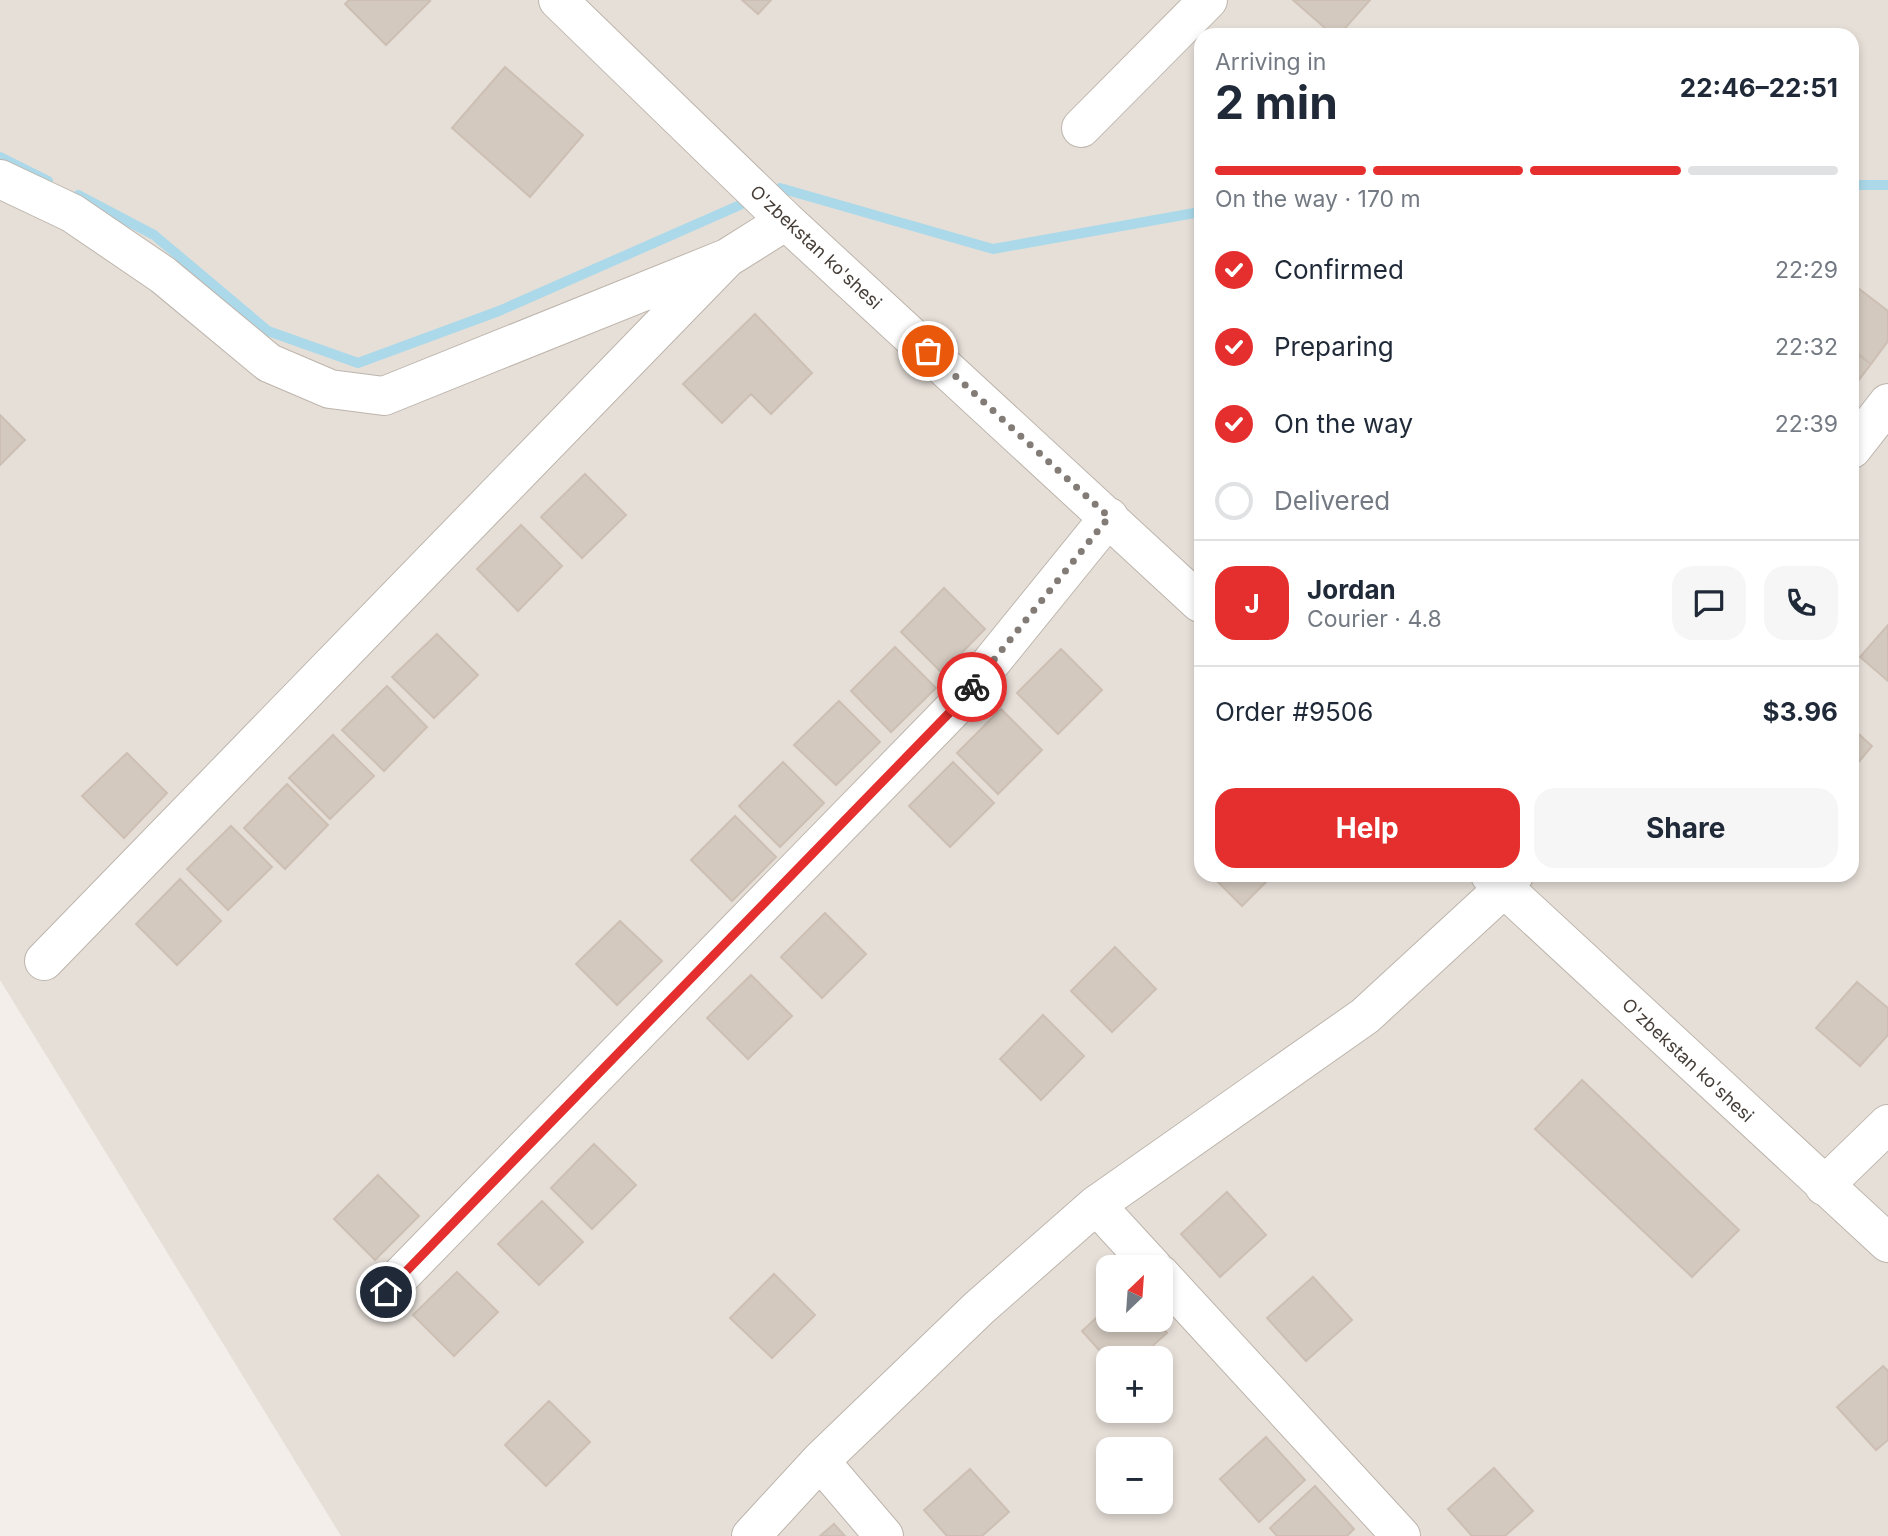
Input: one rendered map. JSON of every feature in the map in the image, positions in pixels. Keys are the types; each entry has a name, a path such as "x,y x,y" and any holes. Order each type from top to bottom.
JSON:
{"street":[{"name":"O'zbekstan ko'shesi","path":"558,0 786,221 1194,597"},
{"path":"1081,128 1208,0"},
{"path":"0,179 84,220 163,275 269,363 330,389 384,396 727,258 786,221"},
{"path":"44,961 727,258"},
{"path":"1859,440 1888,403"},
{"path":"386,1292 955,707 1109,517"},
{"path":"751,1536 820,1461 979,1308 1096,1205 1365,1016 1499,882"},
{"name":"O'zbekstan ko'shesi","path":"1505,882 1824,1186 1888,1243"},
{"path":"1824,1186 1888,1124"},
{"path":"1096,1205 1142,1255"},
{"path":"1173,1288 1401,1536"},
{"path":"820,1461 884,1536"}],"shaded area":[{"path":"0,0 1888,0 1888,1536 341,1536 0,980"}],"building":[{"path":"349,0 430,1 386,45 345,4"},
{"path":"742,0 771,0 758,14"},
{"path":"1293,0 1370,0 1345,28 1325,28"},
{"path":"505,67 583,135 530,197 452,128"},
{"path":"1859,289 1888,311 1888,341 1871,364 1859,355"},
{"path":"755,314 812,373 771,414 751,394 722,423 683,384"},
{"path":"1859,355 1871,364 1859,380"},
{"path":"0,415 25,440 0,465"},
{"path":"585,474 626,515 582,558 541,517"},
{"path":"521,525 562,566 518,611 477,569"},
{"path":"944,588 985,629 942,673 901,632"},
{"path":"1888,625 1888,681 1860,657"},
{"path":"437,634 478,675 434,718 392,677"},
{"path":"895,647 936,688 891,732 851,691"},
{"path":"1061,649 1102,690 1058,734 1017,693"},
{"path":"387,686 427,727 384,771 342,730"},
{"path":"839,701 880,742 836,785 794,745"},
{"path":"1001,709 1042,750 998,794 957,753"},
{"path":"1859,734 1872,746 1859,762"},
{"path":"333,735 374,776 330,819 289,778"},
{"path":"127,753 167,793 124,838 82,796"},
{"path":"783,762 824,803 780,847 739,806"},
{"path":"953,762 994,803 950,847 909,806"},
{"path":"287,784 328,825 285,869 244,828"},
{"path":"735,816 776,857 732,901 691,860"},
{"path":"231,826 272,867 228,910 187,869"},
{"path":"180,879 221,921 177,965 136,924"},
{"path":"1218,882 1266,882 1242,906"},
{"path":"825,913 866,954 822,998 781,957"},
{"path":"620,921 662,961 617,1005 576,964"},
{"path":"1115,947 1156,989 1112,1032 1071,991"},
{"path":"751,975 792,1016 748,1059 707,1018"},
{"path":"1857,982 1888,1008 1888,1035 1860,1066 1816,1028"},
{"path":"1043,1015 1084,1056 1041,1100 1000,1059"},
{"path":"1582,1080 1739,1230 1692,1277 1535,1129"},
{"path":"594,1144 636,1185 592,1229 551,1188"},
{"path":"378,1175 419,1216 375,1260 334,1219"},
{"path":"1227,1192 1266,1235 1220,1277 1181,1234"},
{"path":"542,1201 583,1242 539,1285 498,1244"},
{"path":"457,1272 498,1312 454,1356 413,1315"},
{"path":"774,1274 815,1315 772,1358 730,1318"},
{"path":"1313,1277 1352,1320 1306,1361 1267,1318"},
{"path":"1096,1318 1096,1332 1167,1333 1152,1346 1096,1347 1082,1331"},
{"path":"1883,1366 1888,1371 1888,1440 1876,1450 1837,1407"},
{"path":"549,1401 590,1442 546,1486 505,1445"},
{"path":"1266,1437 1305,1480 1259,1522 1220,1479"},
{"path":"1494,1468 1533,1511 1505,1536 1472,1536 1448,1509"},
{"path":"970,1469 1009,1512 982,1536 947,1536 924,1510"},
{"path":"1315,1486 1354,1529 1347,1536 1277,1536 1270,1528"},
{"path":"834,1524 845,1536 820,1536"}],"waterway":[{"path":"0,157 48,181"},
{"path":"1859,185 1888,185"},
{"path":"780,188 993,249 1194,213"},
{"path":"78,195 154,235 268,331 358,363 499,311 740,205"}],"way so far":[{"path":"928,351 1109,517 972,687"}],"route":[{"path":"386,1292 972,687"}]}
